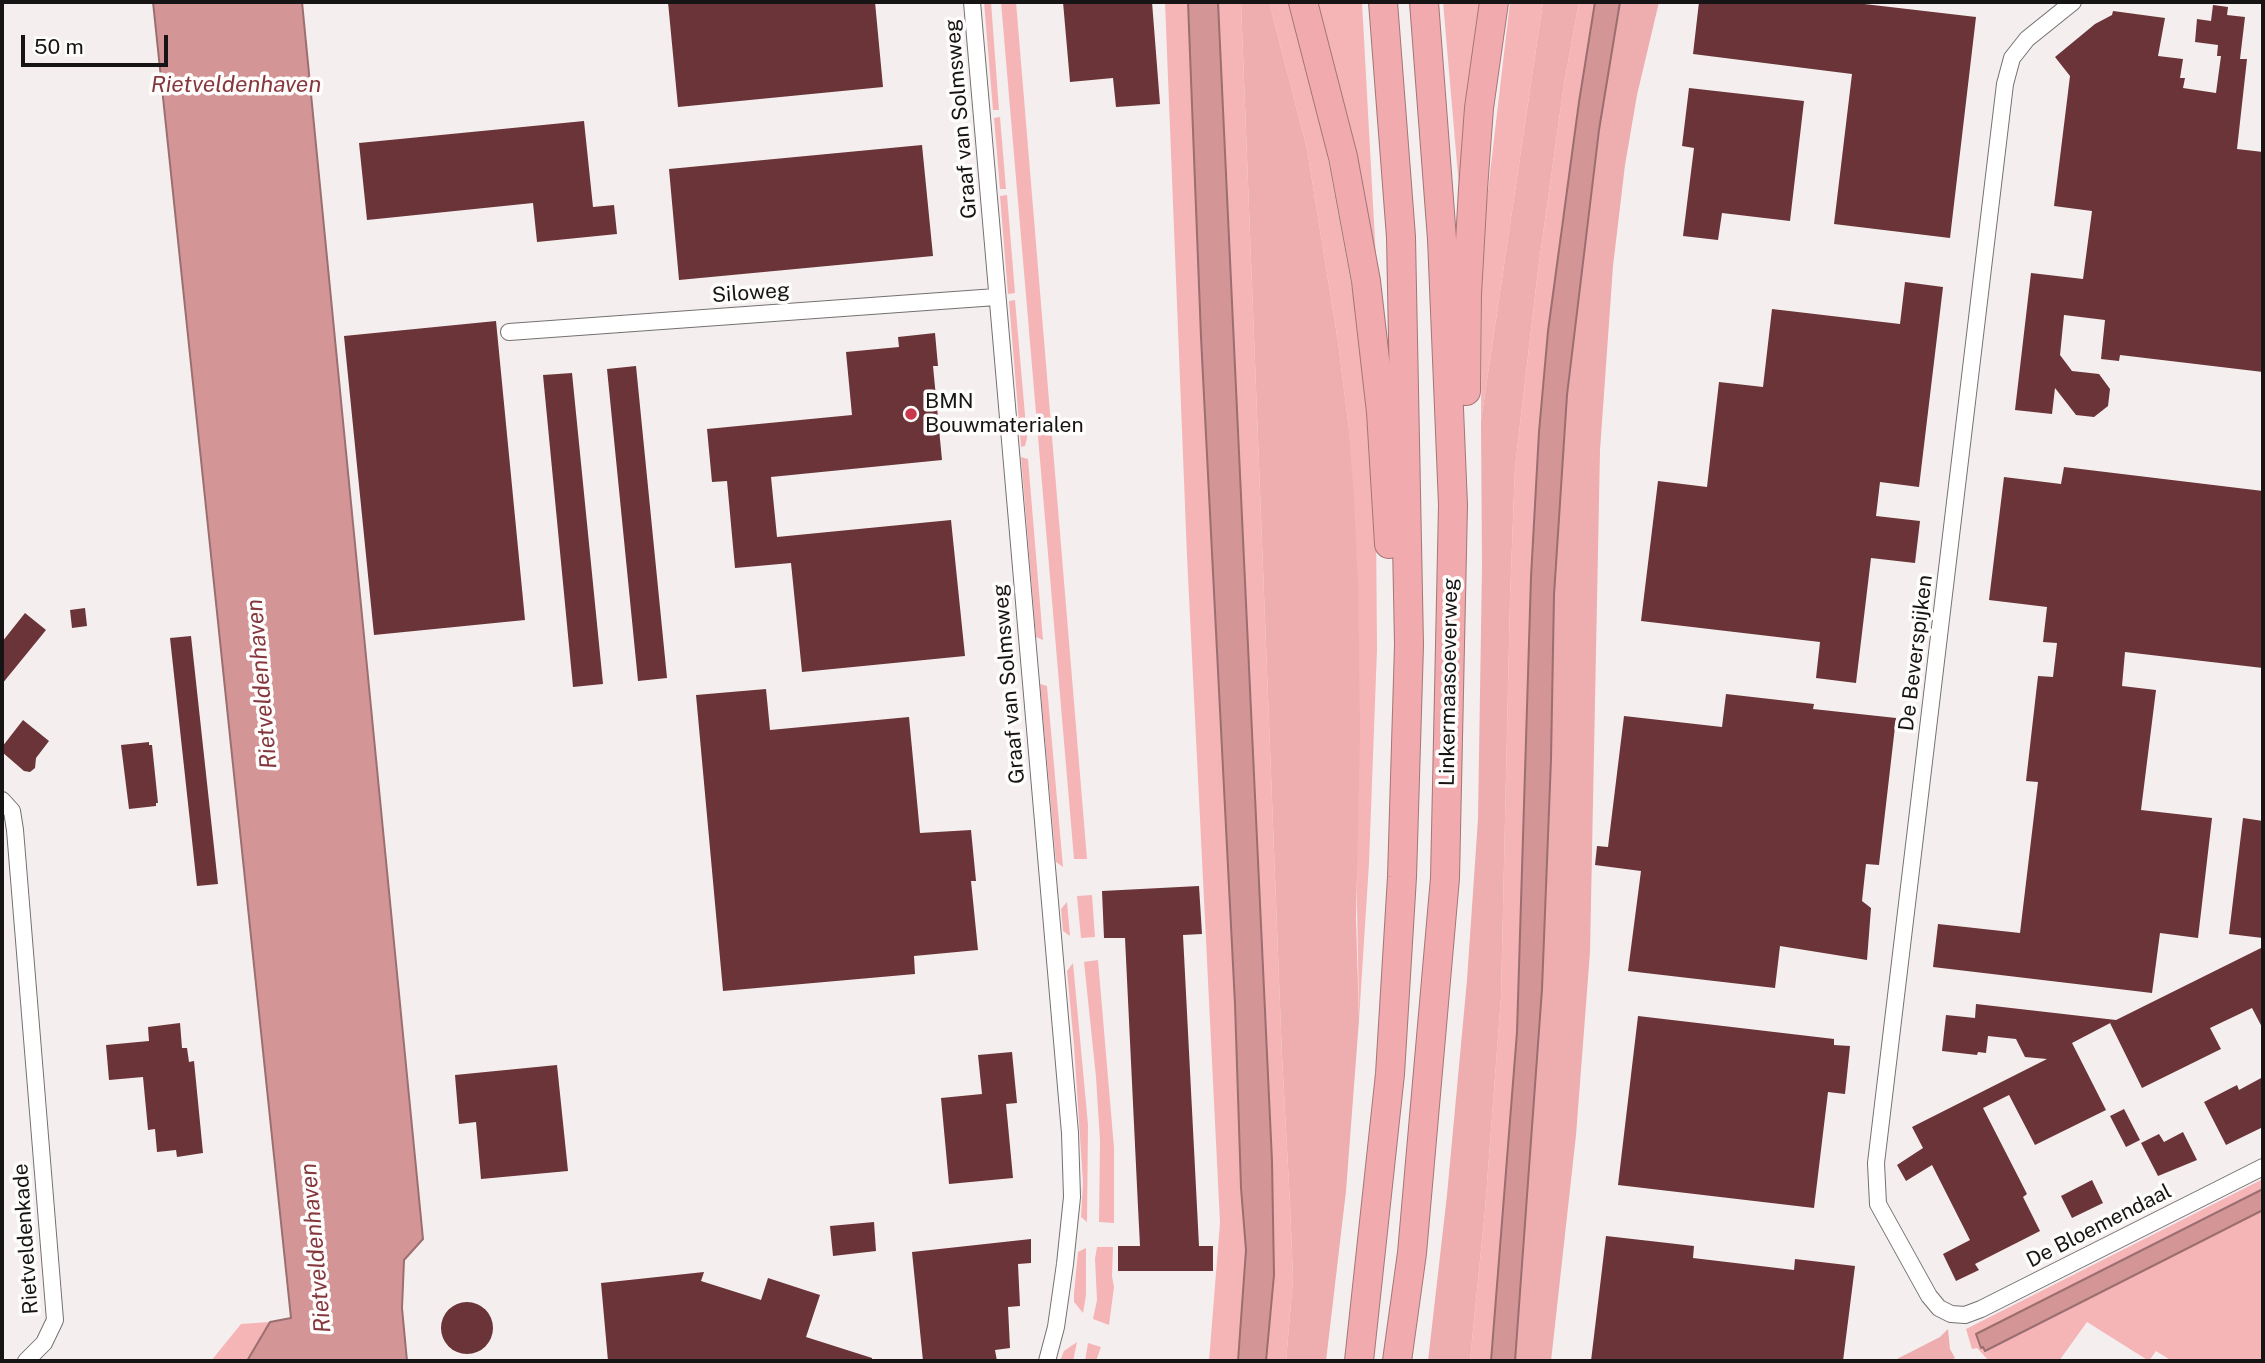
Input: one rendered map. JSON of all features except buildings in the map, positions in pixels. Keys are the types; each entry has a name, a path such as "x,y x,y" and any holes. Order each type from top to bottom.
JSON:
{"highway":[{"path":"1303,2 1343,158 1367,281 1381,412 1391,576 1409,645"},
{"name":"Linkermaasoeverweg","path":"1359,1361 1390,1074 1402,877 1409,645 1401,237 1383,2"},
{"name":"Linkermaasoeverweg","path":"1397,1361 1412,1253 1445,878 1453,505 1442,239 1424,2"},
{"path":"1453,505 1466,425 1467,294 1473,189 1479,108 1494,2"}],"street":[{"name":"Graaf van Solmsweg","path":"972,2 1070,1133 1072,1197 1056,1327 1047,1361"},
{"name":"De Beverspijken","path":"1951,1314 1939,1308 1929,1296 1878,1204 1876,1163 2005,84 2012,58 2027,39 2073,2"},
{"name":"Siloweg","path":"509,332 996,297"},
{"name":"Rietveldenkade","path":"2,800 12,811 15,830 55,1320 44,1343 26,1361"},
{"name":"De Bloemendaal","path":"1951,1314 1965,1315 1981,1309 2263,1167"}],"shaded area":[{"path":"984,2 991,2 999,110 993,110"},
{"path":"1001,2 1016,2 1087,859 1074,859"},
{"path":"1165,2 1188,2 1201,337 1246,1250 1238,1361 1209,1361 1220,1223 1187,556"},
{"path":"1218,2 1241,2 1293,1279 1286,1361 1266,1361 1274,1275 1272,1161"},
{"path":"1241,2 1269,2 1307,149 1338,342 1354,500 1360,733 1356,918 1359,1020 1346,1191 1326,1361 1286,1361 1293,1279"},
{"path":"1269,2 1289,2 1325,143 1361,337 1376,523 1377,649 1369,863 1359,1020 1349,430 1338,342 1307,149"},
{"path":"1312,2 1362,2 1380,333"},
{"path":"1443,2 1489,2 1464,245"},
{"path":"1510,2 1543,2 1481,421 1482,242"},
{"path":"1543,2 1579,2 1564,84 1538,270 1515,467 1501,997 1485,1210 1470,1361 1428,1361 1467,980 1478,819 1482,567 1481,421"},
{"path":"1579,2 1595,2 1561,228 1531,577 1517,1032 1502,1240 1491,1361 1470,1361 1485,1210 1501,997 1515,467 1538,270 1564,84"},
{"path":"1620,2 1659,2 1637,95 1625,165 1613,266 1600,450 1590,952 1576,1135 1551,1361 1515,1361 1542,989 1554,595 1567,395 1599,130"},
{"path":"1000,117 1006,189 1000,189 994,118"},
{"path":"1007,195 1015,293 1008,294 1000,196"},
{"path":"1015,300 1027,438 1025,446 1021,447 1009,301"},
{"path":"1021,457 1028,459 1043,640 1036,637"},
{"path":"1040,684 1047,686 1063,867 1056,862"},
{"path":"1092,895 1095,937 1081,938 1077,896"},
{"path":"1067,902 1070,936 1063,931 1061,909"},
{"path":"1098,960 1114,1148 1114,1223 1099,1222 1100,1141 1084,962"},
{"path":"1073,963 1088,1125 1087,1222 1081,1217 1083,1183 1067,971"},
{"path":"2263,1179 2263,1189 1976,1334 1986,1351 2263,1210 2263,1361 2172,1361 2156,1351 2149,1361 2087,1322 2059,1361 1989,1361 1977,1348 1972,1349 1966,1329"},
{"path":"1097,1247 1113,1247 1114,1287 1109,1325 1093,1319 1097,1300"},
{"path":"1086,1248 1086,1295 1083,1313 1074,1302 1074,1293 1078,1252"},
{"path":"270,1322 247,1361 211,1361 241,1324"},
{"path":"1948,1329 1950,1349 1955,1358 1948,1361 1893,1361 1940,1337"},
{"path":"1077,1342 1073,1361 1060,1361 1064,1351"},
{"path":"1088,1343 1101,1347 1096,1361 1085,1361"}],"water":[{"name":"Rietveldenhaven","path":"153,2 302,2 423,1239 404,1260 402,1308 407,1361 247,1361 270,1322 291,1318"},
{"path":"1188,2 1218,2 1272,1161 1274,1275 1266,1361 1238,1361 1246,1250 1201,337"},
{"path":"1595,2 1620,2 1599,130 1567,395 1554,595 1542,989 1515,1361 1491,1361 1517,1032 1531,577 1539,432 1548,331"},
{"path":"2263,1189 2263,1210 1985,1351 1981,1348 1976,1334"}],"place":[{"name":"BMN Bouwmaterialen","path":"911,414"}]}
